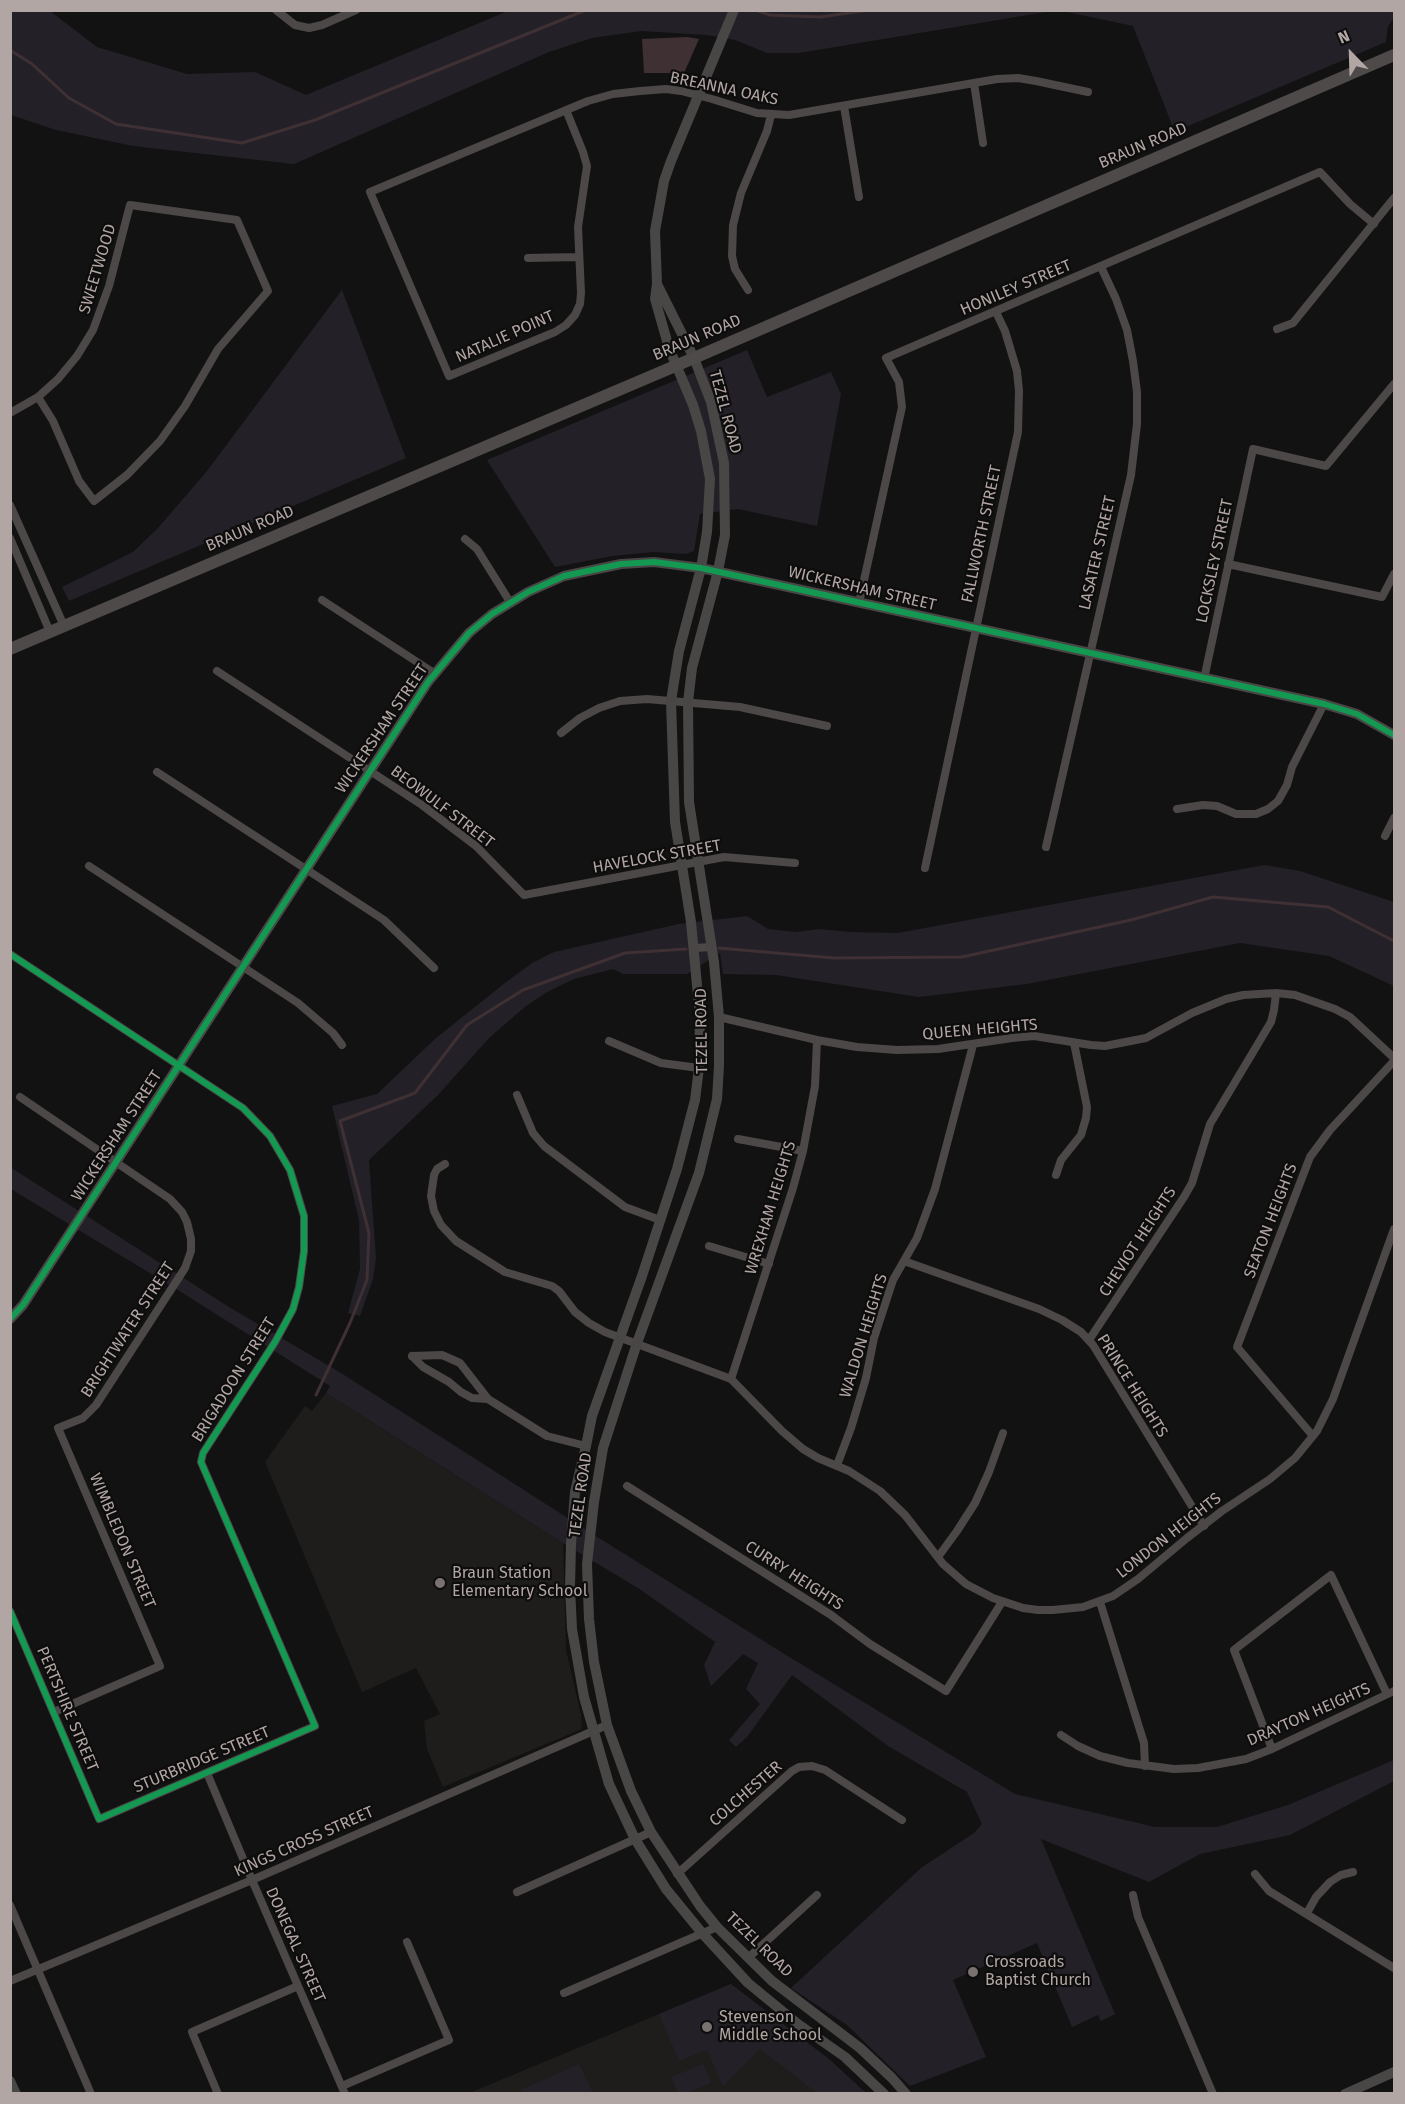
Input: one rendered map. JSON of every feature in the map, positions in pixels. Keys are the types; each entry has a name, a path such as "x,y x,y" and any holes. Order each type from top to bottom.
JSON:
{"main road":[{"name":"TEZEL ROAD","path":"734,10 671,161 660,198 655,231 657,284 655,299 660,321 701,431 710,479 707,532 701,568 679,651 671,701 673,797 700,1017 699,1068 695,1100 677,1169 592,1416 575,1492 570,1587 577,1661 593,1731 609,1784 635,1839 666,1889 748,1983 798,2024 845,2057 884,2094"},
{"name":"BRAUN ROAD","path":"10,649 694,358 1395,55"},
{"name":"TEZEL ROAD","path":"657,284 694,358 711,402 724,463 725,535 718,571 692,668 688,702 689,802 712,947 719,1017 717,1099 699,1173 638,1342 603,1448 587,1564 589,1619 594,1662 608,1725 623,1772 651,1832 677,1874 717,1927 748,1958 785,1992 860,2048 906,2094"},
{"name":"WICKERSHAM STREET","path":"10,1319 23,1305 434,673 469,633 510,602 564,576 594,568 654,562 718,571 1324,704 1357,714 1395,735"},
{"path":"1345,2094 1395,2072"},
{"path":"10,2080 16,2094"}],"street":[{"path":"276,10 285,20 295,26 309,28 322,25 356,10"},
{"name":"BREANNA OAKS","path":"449,376 370,192 588,101 640,90 666,89 771,115 789,115 974,83 1018,78 1088,92"},
{"path":"974,83 983,143"},
{"path":"844,106 859,197"},
{"name":"NATALIE POINT","path":"449,376 555,332 575,315 580,304 578,226 586,166 583,152 566,111"},
{"path":"748,290 735,269 732,256 733,225 741,193 771,115"},
{"name":"HONILEY STREET","path":"859,603 902,407 898,382 886,358 1320,172 1342,196 1374,224"},
{"path":"1277,329 1293,323 1395,198"},
{"name":"SWEETWOOD","path":"10,413 38,397 68,367 93,330 104,301 130,205 237,220 268,291 227,337 185,406 160,441 127,475 94,501 79,481 53,421 38,397"},
{"path":"528,258 579,257"},
{"name":"LASATER STREET","path":"1046,847 1131,475 1137,424 1137,392 1129,341 1116,299 1101,267"},
{"name":"FALLWORTH STREET","path":"925,868 1015,448 1020,412 1014,360 996,312"},
{"name":"LOCKSLEY STREET","path":"1204,679 1253,449 1326,466 1395,384"},
{"path":"10,505 64,626"},
{"path":"25,538 11,542 50,632"},
{"path":"465,539 477,549 510,602"},
{"path":"1228,564 1382,597 1395,574"},
{"path":"322,600 434,673"},
{"name":"BEOWULF STREET","path":"217,671 422,805 476,846 524,895"},
{"path":"561,733 589,713 620,701 647,699 740,707 827,726"},
{"path":"1177,809 1203,805 1217,806 1236,814 1256,814 1268,809 1278,801 1287,785 1292,767 1324,704"},
{"path":"157,772 384,920 434,968"},
{"path":"1385,836 1395,818"},
{"name":"HAVELOCK STREET","path":"524,895 734,857 795,863"},
{"path":"89,866 315,1016 342,1045"},
{"path":"693,948 712,947"},
{"name":"BRIGADOON STREET","path":"10,954 243,1108 270,1136 290,1170 304,1216 303,1269 293,1309 275,1342 203,1453 201,1462 315,1726"},
{"name":"QUEEN HEIGHTS","path":"719,1017 857,1047 897,1050 938,1049 1034,1036 1105,1046 1132,1042 1159,1033 1192,1013 1226,999 1252,994 1276,993 1295,995 1335,1009 1350,1017 1395,1059"},
{"name":"CHEVIOT HEIGHTS","path":"1089,1341 1188,1190 1210,1124 1271,1022 1276,993"},
{"name":"WREXHAM HEIGHTS","path":"731,1379 803,1151 815,1086 817,1040"},
{"path":"609,1041 661,1062 699,1068"},
{"path":"1056,1175 1061,1160 1081,1134 1086,1118 1087,1107 1074,1043"},
{"name":"WALDON HEIGHTS","path":"837,1465 851,1428 893,1280 926,1217 973,1045"},
{"name":"SEATON HEIGHTS","path":"1313,1436 1237,1347 1310,1157 1330,1130 1395,1059"},
{"path":"517,1095 533,1132 544,1146 625,1208 660,1220"},
{"name":"BRIGHTWATER STREET","path":"20,1097 174,1203 187,1222 191,1239 191,1251 185,1268 96,1405 83,1418 58,1428"},
{"path":"738,1139 803,1151"},
{"name":"LONDON HEIGHTS","path":"445,1164 434,1174 431,1196 434,1211 447,1233 456,1241 505,1272 552,1286 559,1291 575,1312 589,1323 731,1379 803,1449 865,1480 886,1496 905,1515 938,1557 966,1584 1002,1602 1023,1608 1053,1610 1083,1607 1100,1602 1138,1580 1204,1526 1295,1458 1313,1436 1333,1399 1395,1229"},
{"path":"709,1246 769,1264"},
{"name":"PRINCE HEIGHTS","path":"904,1261 1039,1309 1074,1327 1089,1341 1204,1526"},
{"path":"488,1399 472,1398 461,1392 423,1367 412,1356 442,1355 460,1363 488,1399 547,1436 586,1446"},
{"name":"WIMBLEDON STREET","path":"54,1712 160,1666 58,1428"},
{"path":"938,1557 975,1503 990,1472 1003,1433"},
{"name":"CURRY HEIGHTS","path":"627,1486 831,1614 870,1644 946,1691 1002,1602"},
{"path":"1272,1749 1234,1650 1331,1575 1391,1693"},
{"path":"1100,1602 1144,1743 1145,1766"},
{"name":"PERTSHIRE STREET","path":"10,1611 99,1819"},
{"name":"DRAYTON HEIGHTS","path":"1062,1735 1078,1746 1100,1756 1145,1766 1198,1768 1246,1759 1272,1749 1391,1693"},
{"name":"KINGS CROSS STREET","path":"10,1981 252,1880 608,1725"},
{"name":"STURBRIDGE STREET","path":"99,1819 315,1726"},
{"name":"COLCHESTER","path":"677,1874 799,1767 812,1766 825,1770 902,1820"},
{"name":"DONEGAL STREET","path":"207,1773 343,2090"},
{"path":"517,1892 651,1832"},
{"path":"1307,1913 1330,1882 1341,1875 1353,1872"},
{"path":"1254,1874 1269,1891 1395,1968"},
{"path":"748,1958 817,1895"},
{"path":"1133,1895 1138,1917 1213,2094"},
{"path":"10,1905 91,2094"},
{"path":"564,1993 717,1927"},
{"path":"343,2090 449,2040 407,1942"},
{"path":"218,2094 192,2032 298,1986"}],"shaded area":[{"path":"1394,10 1394,18 1388,26 1386,42 1167,135 1171,122 1133,26 1062,11"},
{"path":"11,11 50,11 97,47 187,74 255,72 306,95 508,11 1052,11 799,53 767,53 735,40 707,35 641,31 592,38 549,52 294,164 133,146 56,130 11,115"},
{"path":"687,37 699,39 684,73 644,73 642,39"},
{"path":"342,290 406,458 69,601 62,587 133,552 158,528 207,471"},
{"path":"747,350 767,397 831,372 841,394 817,526 738,509 700,514 694,551 686,554 653,552 612,556 555,567 487,460"},
{"path":"1264,865 1300,871 1394,902 1394,986 1329,956 1240,943 1027,984 919,997 776,975 723,974 720,953 687,974 623,974 613,969 574,979 547,992 526,1006 490,1037 438,1095 369,1160 376,1258 373,1279 360,1316 348,1313 360,1269 359,1220 332,1106 377,1094 436,1038 532,963 554,952 679,924 747,916 768,929 796,932 819,929 898,933"},
{"path":"10,1167 229,1307 341,1373 786,1655 1015,1794 1155,1827 1217,1827 1288,1805 1394,1760 1394,1781 1290,1835 1200,1854 1149,1882 1041,1839 1115,2014 1101,2021 1098,2015 1072,2027 1037,1943 953,1980 986,2057 910,2086 847,2025 791,1988 921,1868 974,1833 982,1824 967,1792 888,1746 792,1675 747,1737 736,1747 729,1740 760,1704 746,1689 758,1663 743,1654 711,1686 704,1665 715,1642 638,1588 326,1393 330,1386 11,1189"},
{"name":"Braun Station Elementary School","path":"326,1393 563,1543 566,1650 582,1729 443,1787 427,1749 424,1721 440,1714 416,1668 362,1692 265,1462 305,1406 312,1411"},
{"name":"Stevenson Middle School","path":"731,1984 830,2060 866,2093 467,2094"},
{"path":"731,1984 830,2060 866,2093 817,2093 760,2049 723,2086 707,2050 679,2061 659,2014"},
{"path":"579,2064 593,2093 523,2093 521,2090"},
{"path":"703,2064 711,2083 686,2093 678,2093 671,2077"}],"waterway":[{"path":"10,50 32,64 69,98 116,124 242,143 315,120 586,10"},
{"path":"755,10 770,15 820,17 870,10"},
{"path":"719,948 834,958 962,957 1131,920 1213,897 1328,907 1394,941"},
{"path":"316,1395 350,1323 367,1280 369,1233 340,1121 415,1093 467,1025 523,990 625,953 686,949"}],"cycle path":[{"path":"10,1319 23,1305 428,682 469,633 492,614 528,592 564,576 621,564 654,562 701,568 1324,704 1357,714 1394,735"},
{"path":"10,954 243,1108 270,1136 290,1170 304,1216 304,1251 293,1309 275,1342 203,1453 201,1462 315,1726 99,1819 10,1611"}],"place":[{"name":"Braun Station Elementary School","path":"440,1583"},
{"name":"Crossroads Baptist Church","path":"973,1972"},
{"name":"Stevenson Middle School","path":"707,2027"}]}
